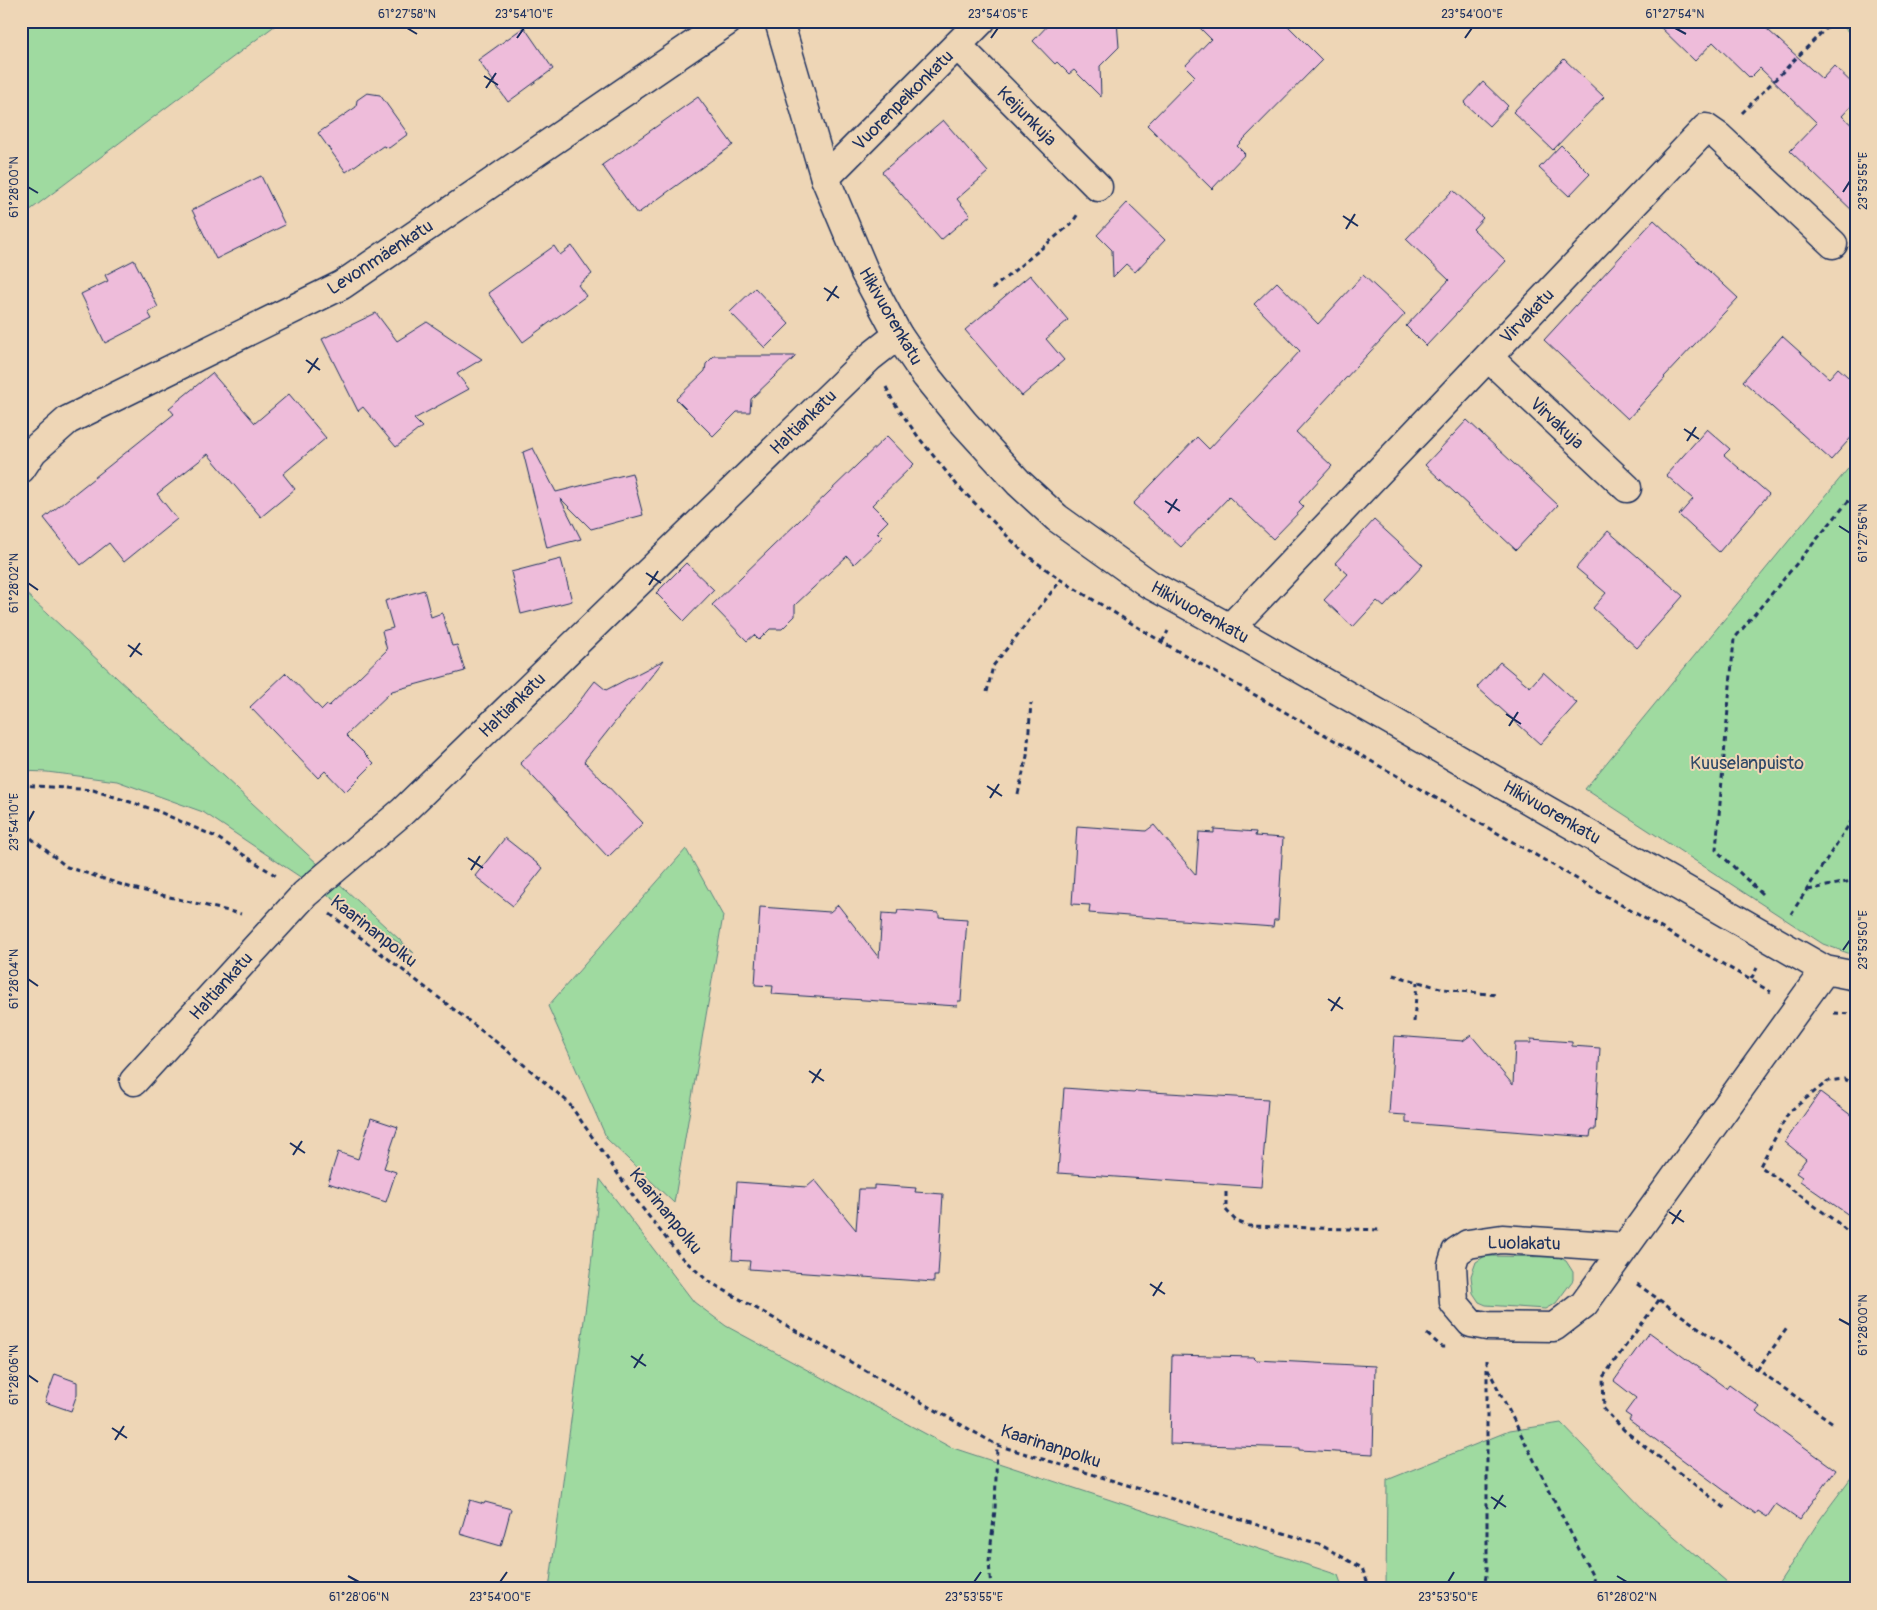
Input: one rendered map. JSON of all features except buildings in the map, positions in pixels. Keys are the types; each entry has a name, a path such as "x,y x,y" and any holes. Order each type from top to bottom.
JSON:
{"street":[{"name":"Levonmäenkatu","path":"21,469 33,451 68,420 342,285 728,21"},
{"name":"Hikivuorenkatu","path":"779,21 825,178 865,273 898,335 926,376 964,423 1019,483 1057,518 1149,584 1230,628 1825,970 1856,976"},
{"name":"Vuorenpeikonkatu","path":"825,178 981,21"},
{"name":"Keijunkuja","path":"957,46 1098,187"},
{"name":"Virvakatu","path":"1230,628 1706,128 1719,137"},
{"path":"1719,137 1833,244"},
{"name":"Haltiankatu","path":"134,1081 305,894 402,812 870,357 898,335"},
{"name":"Virvakuja","path":"1488,357 1627,488"},
{"name":"Luolakatu","path":"1625,1247 1502,1239 1468,1244 1456,1252 1452,1265 1454,1303 1471,1323 1487,1326 1554,1327 1584,1304 1825,970"}],"path":[{"path":"1719,137 1833,21"},
{"path":"992,289 1071,224 1098,187"},
{"path":"1766,898 1716,850 1734,639 1856,492"},
{"path":"987,692 993,666 1061,580"},
{"path":"1018,794 1027,756 1031,703"},
{"name":"Kaarinanpolku","path":"21,785 93,790 155,810 216,837 305,894 504,1048 568,1102 636,1200 680,1256 708,1281 997,1445 1319,1544 1362,1568 1370,1589"},
{"path":"1751,979 1774,940 1856,814"},
{"path":"21,823 32,839 68,867 132,888 278,923"},
{"path":"1807,890 1856,880"},
{"path":"1393,975 1444,989 1497,995"},
{"path":"1414,1022 1417,982"},
{"path":"1856,1085 1844,1079 1828,1081 1789,1112 1760,1166 1838,1223 1856,1239"},
{"path":"1226,1192 1226,1210 1236,1221 1249,1226 1382,1230"},
{"path":"1635,1282 1833,1423"},
{"path":"1658,1300 1603,1377 1604,1409 1624,1431 1725,1508"},
{"path":"1484,1589 1487,1569 1487,1326"},
{"path":"1757,1370 1788,1327"},
{"path":"1487,1369 1592,1575 1596,1589"},
{"path":"991,1589 989,1562 995,1510 997,1445"}],"green space":[{"path":"21,21 281,21 21,217"},
{"path":"1837,21 1856,21 1856,39"},
{"name":"Kuuselanpuisto","path":"1856,459 1856,956 1823,944 1585,789"},
{"path":"21,589 414,953 203,812 117,781 47,772 21,771"},
{"path":"686,849 723,916 674,1203 607,1139 548,1006"},
{"path":"600,1179 694,1302 726,1326 950,1447 1338,1575 1343,1589 549,1589 590,1274"},
{"path":"1485,1256 1559,1257 1566,1261 1573,1272 1573,1280 1556,1303 1545,1309 1486,1305 1479,1302 1473,1293 1471,1276 1476,1262"},
{"path":"1561,1423 1645,1511 1735,1589 1386,1589 1387,1480 1509,1431"},
{"path":"1856,1471 1856,1589 1775,1589 1821,1518"}]}
